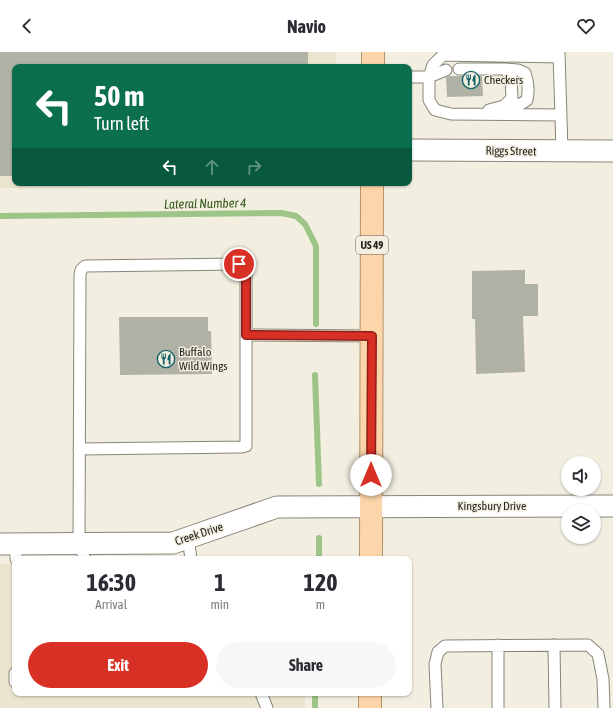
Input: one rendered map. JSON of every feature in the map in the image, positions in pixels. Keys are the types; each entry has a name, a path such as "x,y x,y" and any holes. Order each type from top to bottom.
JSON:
{"highway":[{"path":"373,52 373,64"},
{"name":"US 49","path":"371,556 372,186"},
{"path":"370,696 370,708"}],"street":[{"name":"Riggs Street","path":"412,150 613,151"},
{"name":"Kingsbury Drive","path":"371,506 613,506"},
{"name":"Creek Drive","path":"10,549 82,552 173,544 277,507 371,506"}],"lane":[{"path":"560,114 451,114 435,110 429,100 429,78 433,65 445,53 559,54 562,151"},
{"path":"459,69 518,70 525,73 528,79 527,100 521,104 504,106 477,114"},
{"path":"504,106 512,98 511,77 505,69"},
{"path":"412,77 429,78 446,70"},
{"path":"79,449 246,446 246,269 243,266 232,264 85,266 81,270 79,449 82,552"},
{"path":"246,335 372,336"},
{"path":"188,538 190,556"},
{"path":"554,645 555,708"},
{"path":"436,708 435,664 438,652 445,646 554,645 588,645 598,654 603,679 604,708"},
{"path":"498,646 498,708"},
{"path":"262,696 267,708"}],"shaded area":[{"path":"0,52 336,52 336,64 12,64 12,186 112,186 0,188"},
{"path":"0,564 12,564 12,696 305,696 305,708 0,708"}],"building":[{"path":"0,52 308,52 308,64 12,64 12,176 0,176"},
{"name":"Checkers","path":"482,76 483,96 447,97 446,77"},
{"path":"525,270 525,284 538,284 538,316 523,316 525,372 476,374 475,319 472,319 472,271"},
{"name":"Buffalo Wild Wings","path":"119,317 208,317 208,331 211,331 212,374 120,375"}],"waterway":[{"name":"Lateral Number 4","path":"0,216 282,213 296,216 305,224 316,246 316,324"},
{"name":"Lateral Number 4","path":"315,375 319,484"},
{"name":"Lateral Number 4","path":"319,538 319,556"},
{"name":"Lateral Number 4","path":"315,696 315,708"}],"place":[{"name":"Checkers","path":"471,80"},
{"name":"Buffalo Wild Wings","path":"166,359"}],"route":[{"path":"239,264 246,269 246,335 372,336 371,475"}]}
